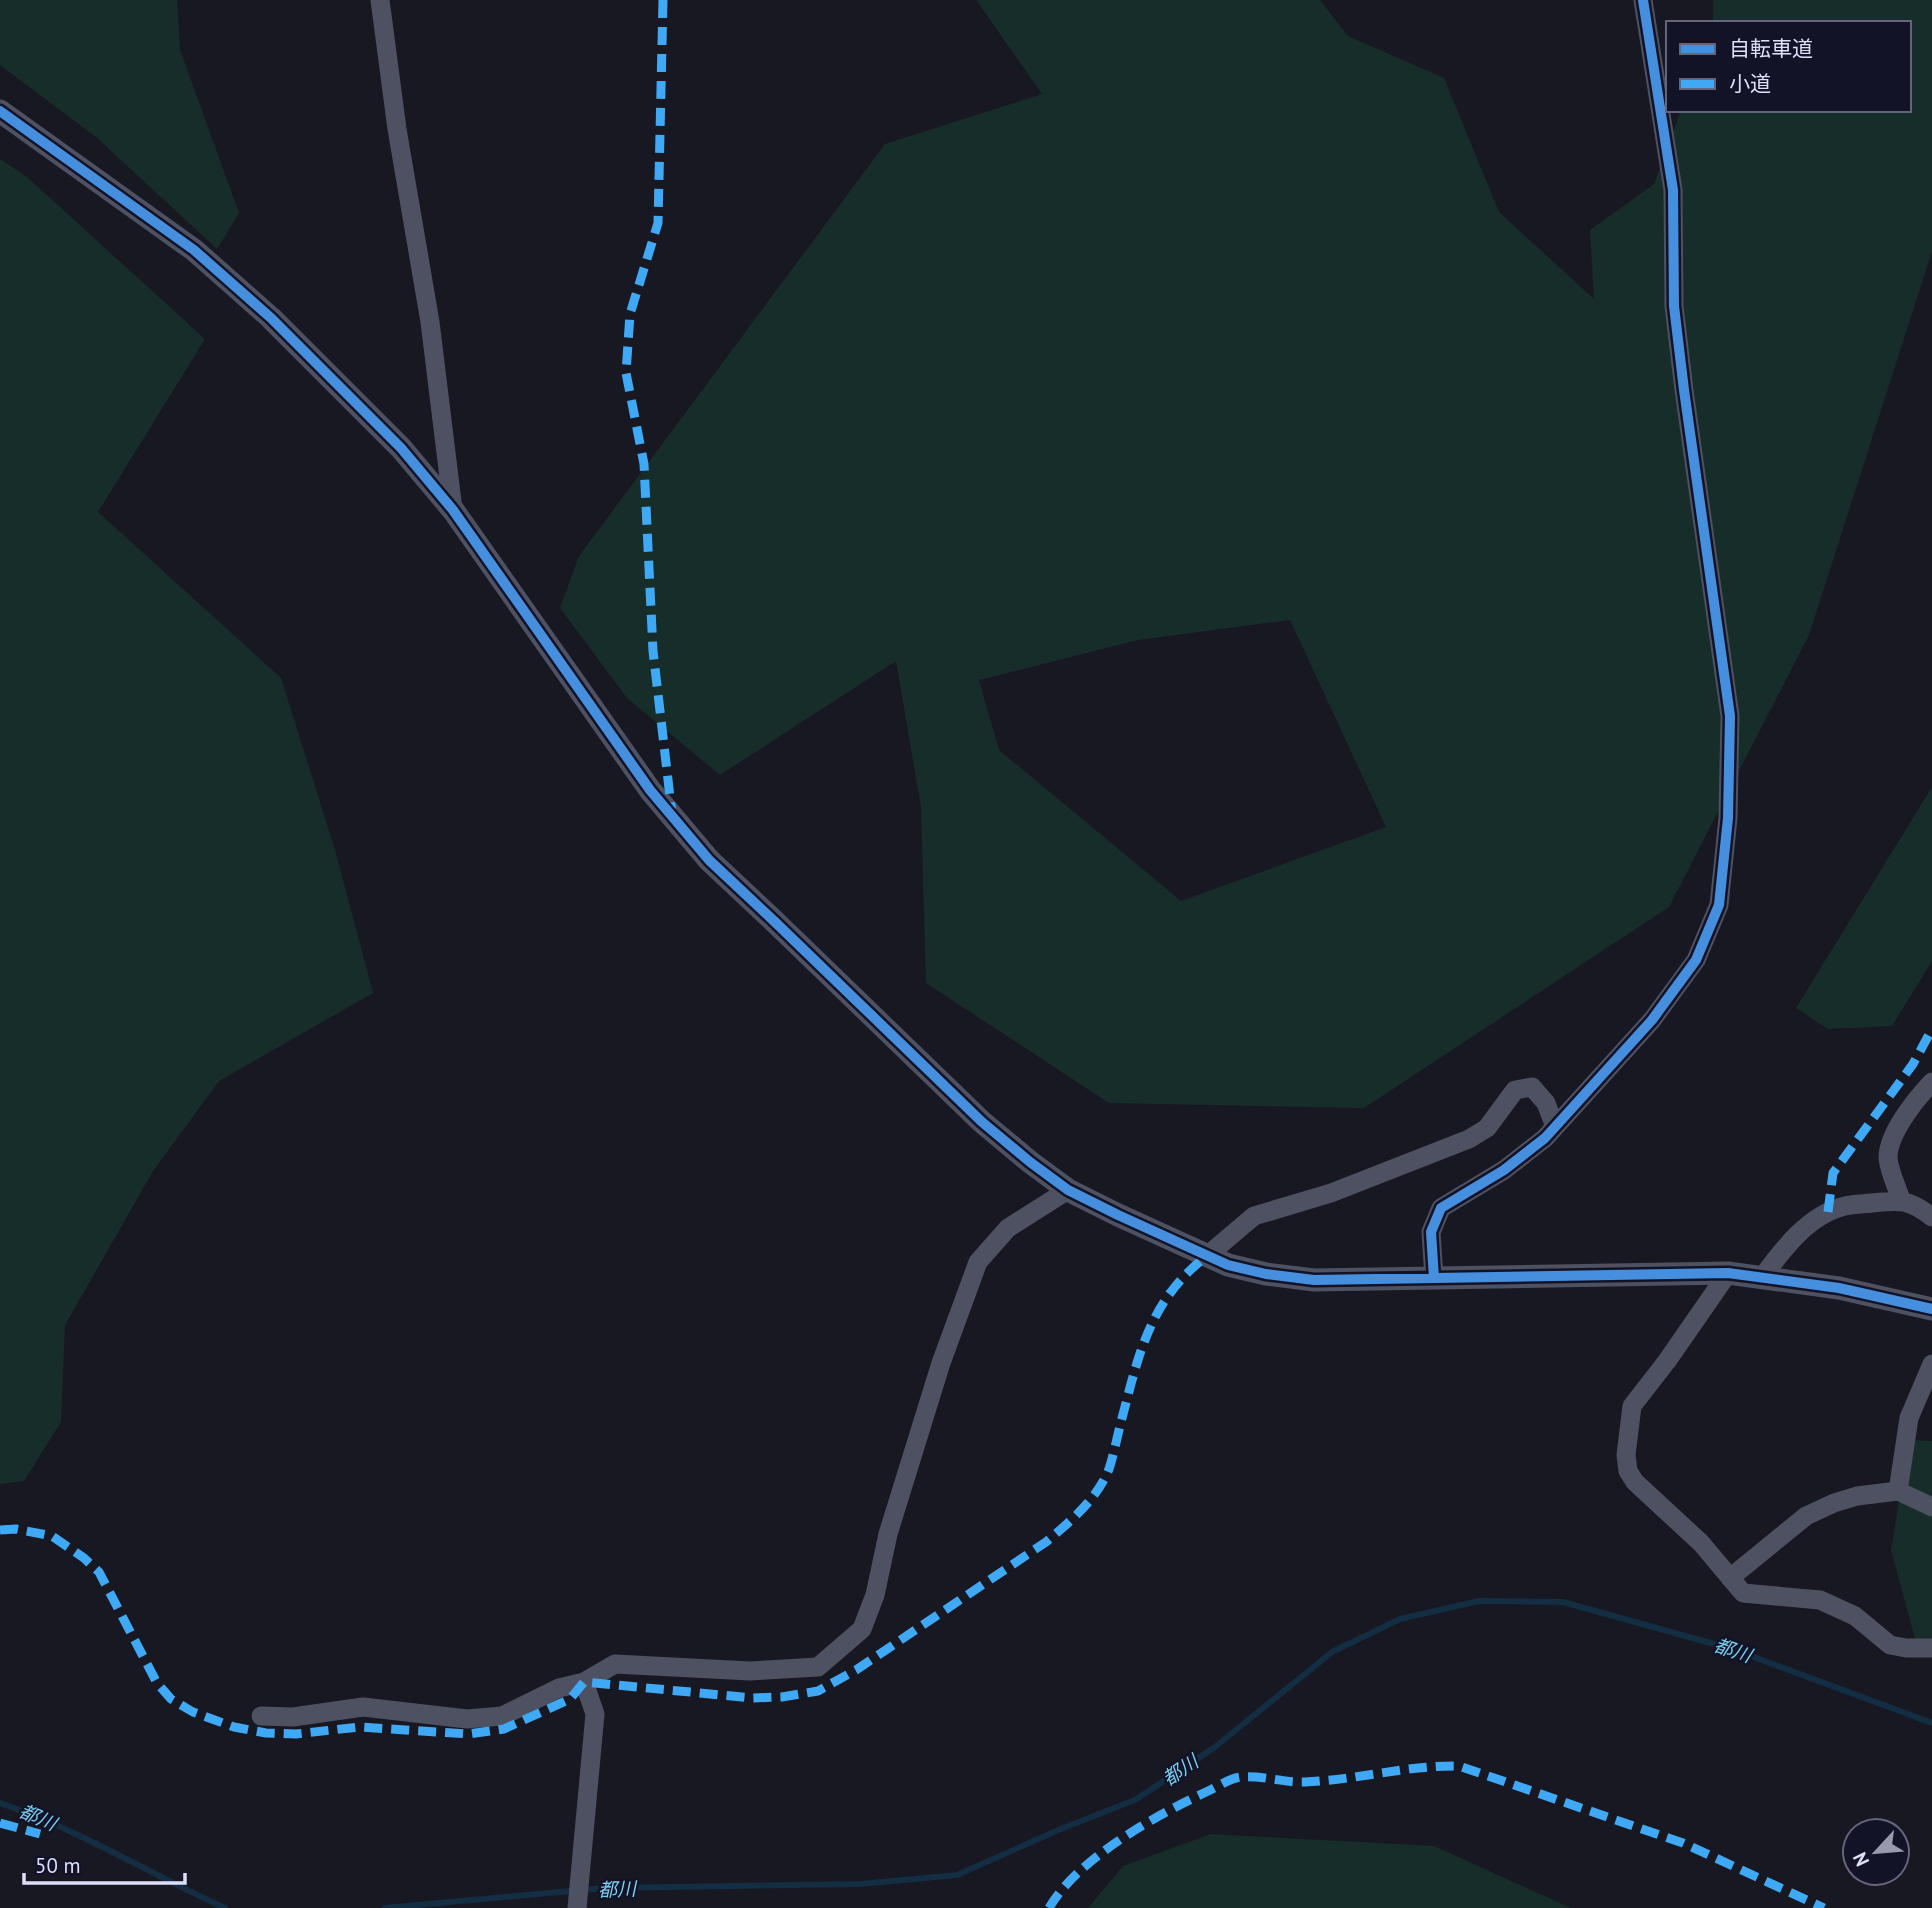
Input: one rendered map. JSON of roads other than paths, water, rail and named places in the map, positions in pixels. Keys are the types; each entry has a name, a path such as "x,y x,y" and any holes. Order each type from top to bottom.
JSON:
{"street":[{"path":"380,0 397,129 430,322 453,510"},
{"path":"1434,1278 1431,1232 1441,1208 1504,1170 1545,1138 1652,1020 1696,960 1718,905 1728,818 1730,716 1681,366 1674,306 1672,190 1643,0"},
{"path":"0,111 194,250 271,318 343,388 401,448 453,510 650,790 709,860 982,1122 1068,1190 1228,1265 1266,1274 1314,1280 1728,1273 1839,1288 1932,1308"},
{"path":"1901,1200 1888,1157 1896,1130 1917,1097 1932,1082"},
{"path":"1208,1255 1254,1216 1331,1193 1468,1139 1487,1128 1516,1090 1532,1087 1546,1102 1555,1127"},
{"path":"261,1716 293,1717 363,1707 467,1719 502,1716 559,1688 584,1682 615,1664 750,1671 818,1667 862,1629 875,1595 888,1534 941,1363 978,1262 1008,1228 1068,1190"},
{"path":"1761,1279 1780,1252 1803,1229 1828,1212 1844,1206 1901,1200 1917,1206 1932,1217"},
{"path":"1728,1273 1632,1406 1626,1455 1628,1471 1635,1482 1702,1543 1743,1593 1819,1600 1855,1616 1889,1645 1932,1648"},
{"path":"1898,1491 1909,1418 1932,1364"},
{"path":"1730,1578 1806,1516 1833,1503 1857,1496 1898,1491 1932,1507"},
{"path":"577,1908 596,1714 584,1682"}],"waterway":[{"name":"都川","path":"385,1908 604,1888 860,1884 957,1875 1063,1828 1135,1800 1215,1747 1332,1652 1400,1619 1479,1601 1563,1602 1732,1649 1932,1723"},
{"name":"都川","path":"0,1803 86,1839 225,1908"}]}
